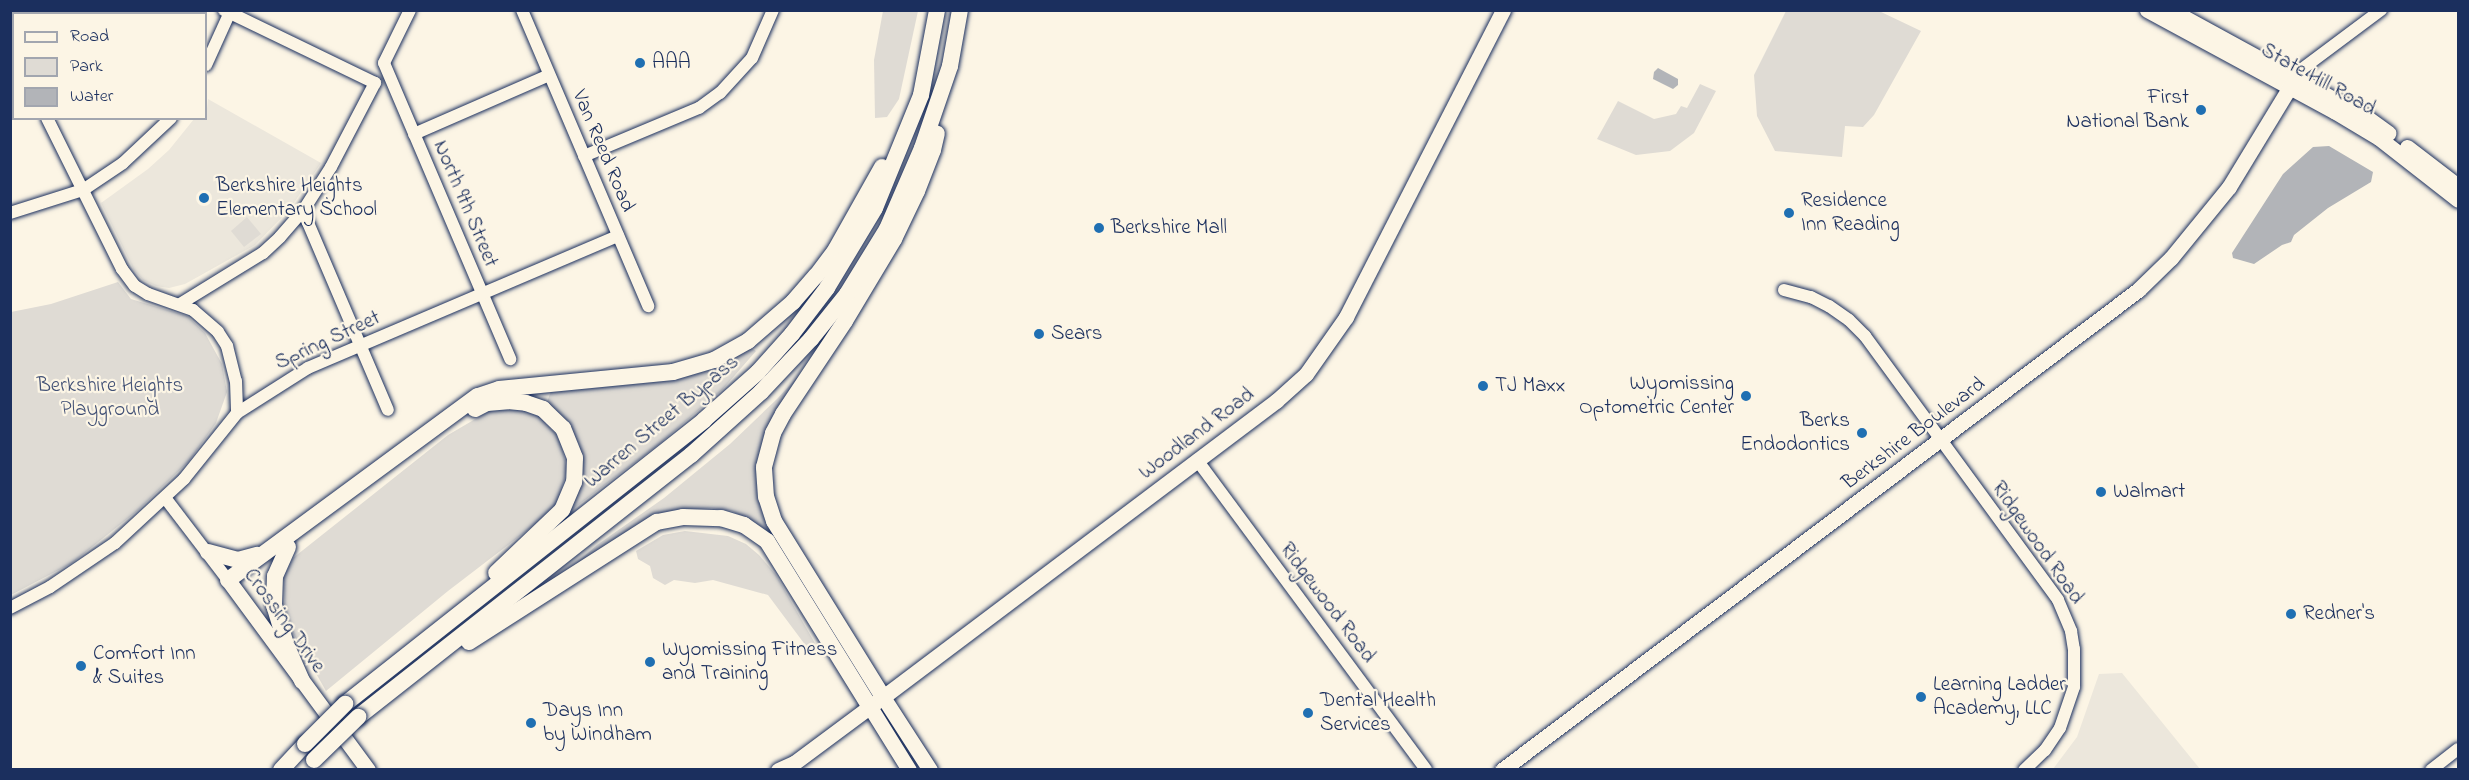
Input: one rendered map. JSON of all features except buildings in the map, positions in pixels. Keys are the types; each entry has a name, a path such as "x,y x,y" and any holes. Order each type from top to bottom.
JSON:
{"highway":[{"name":"Warren Street Bypass","path":"281,770 351,699 704,420 758,372 826,288 875,208 921,95 938,10"},
{"name":"Warren Street Bypass","path":"309,765 358,717 691,455 761,392 811,339 847,294 887,229 922,148 950,66 960,10"},
{"path":"876,702 774,521 766,497 764,467 773,433 783,414 845,321 894,239 917,192 933,150 950,66"},
{"path":"208,552 228,559 245,560 281,547 478,396 500,389 673,372 714,360 754,337 793,302 836,249 921,95"},
{"path":"231,584 469,412 487,403 508,401 535,405 559,422 569,438 576,470 572,492 562,510 500,570 398,652 351,699"},
{"path":"378,702 641,532 671,518 695,516 733,520 767,541 876,702"},
{"path":"281,547 275,576 274,604 285,642 302,681"}],"main road":[{"name":"Woodland Road","path":"778,770 794,763 876,702 1295,385 1336,336 1503,10"},
{"name":"State Hill Road","path":"2147,10 2168,13 2293,82 2365,116 2458,186"},
{"name":"State Hill Road","path":"2293,82 2379,138 2458,200"},
{"name":"Berkshire Boulevard","path":"1502,770 2123,302 2159,270 2229,187 2293,82"},
{"name":"Crossing Drive","path":"231,584 368,770"},
{"path":"876,702 909,770"},
{"path":"876,702 930,770"}],"street":[{"name":"North 9th Street","path":"410,10 384,63 510,359"},
{"name":"Van Reed Road","path":"522,10 648,306"},
{"path":"584,156 699,108 720,93 752,58 773,10"},
{"path":"2293,82 2302,69 2381,10"},
{"path":"180,304 263,253 303,211 337,156 375,83 228,12 207,63"},
{"path":"414,134 549,75"},
{"path":"48,120 122,269 135,286 147,294 180,304 206,321 227,346 236,381 237,414"},
{"path":"10,213 83,190 123,164 169,120"},
{"path":"303,211 388,411"},
{"name":"Spring Street","path":"10,608 50,587 95,558 166,499 237,414 308,368 618,236"},
{"name":"Ridgewood Road","path":"1784,290 1811,297 1849,320 1865,336 2058,600 2071,631 2075,665 2069,705 2052,741 2024,770"},
{"name":"Ridgewood Road","path":"1197,460 1426,770"},
{"name":"Crossing Drive","path":"166,499 231,584"},
{"path":"2431,770 2458,749"}],"shaded area":[{"name":"Berkshire Heights Elementary School","path":"208,99 321,163 289,210 255,245 185,284 169,288 156,286 143,280 134,270 101,203 148,169 169,150 193,120 207,120"},
{"path":"2122,673 2200,769 2053,769 2077,737 2099,674"}],"green space":[{"path":"883,11 918,11 899,99 887,117 875,118 874,60"},
{"path":"1786,11 1879,11 1921,31 1874,115 1863,127 1845,126 1842,157 1775,151 1757,116 1754,75"},
{"path":"1700,84 1716,91 1694,133 1670,151 1636,155 1597,139 1618,101 1654,119 1676,114 1681,106 1687,108"},
{"path":"247,217 261,234 244,247 231,231"},
{"name":"Berkshire Heights Playground","path":"118,282 131,299 187,316 205,333 222,364 227,392 216,423 189,461 137,511 72,563 11,595 11,312 51,304"},
{"path":"748,346 756,351 722,390 658,445 569,512 582,461 579,444 572,430 546,405 552,388 603,385"},
{"path":"815,358 758,457 756,477 758,499 769,531 732,511 711,508 671,511 651,518 565,573 597,545 664,498 730,444"},
{"path":"524,410 540,417 560,439 567,470 558,501 546,516 448,591 326,691 285,619 284,576 293,558 448,435 489,411"},
{"path":"685,531 728,536 746,544 759,555 776,575 816,645 809,650 768,595 713,580 695,583 674,580 665,585 653,578 650,566 638,559 636,551 663,535"}],"water":[{"path":"1658,68 1678,79 1678,85 1673,89 1653,79 1654,72"},
{"path":"2329,146 2373,172 2371,182 2328,208 2294,235 2291,242 2282,245 2254,264 2233,258 2232,253 2283,174 2313,147"}],"place":[{"name":"AAA","path":"640,63"},
{"name":"First National Bank","path":"2201,110"},
{"name":"Berkshire Heights Elementary School","path":"204,198"},
{"name":"Residence Inn Reading","path":"1789,213"},
{"name":"Berkshire Mall","path":"1099,228"},
{"name":"Sears","path":"1039,334"},
{"name":"TJ Maxx","path":"1483,386"},
{"name":"Wyomissing Optometric Center","path":"1746,396"},
{"name":"Berks Endodontics","path":"1862,433"},
{"name":"Walmart","path":"2101,492"},
{"name":"Redner's","path":"2291,614"},
{"name":"Wyomissing Fitness and Training","path":"650,662"},
{"name":"Comfort Inn & Suites","path":"81,666"},
{"name":"Learning Ladder Academy, LLC","path":"1921,697"},
{"name":"Dental Health Services","path":"1308,713"},
{"name":"Days Inn by Windham","path":"531,723"}]}
